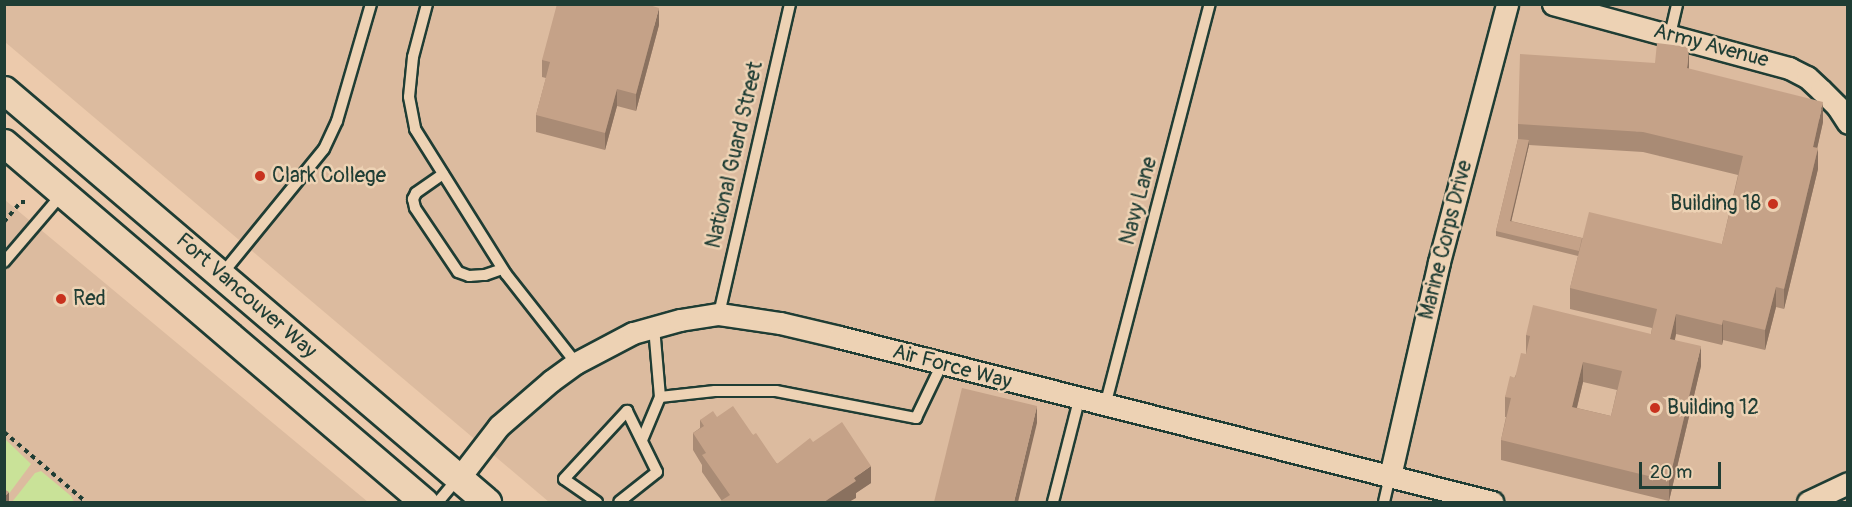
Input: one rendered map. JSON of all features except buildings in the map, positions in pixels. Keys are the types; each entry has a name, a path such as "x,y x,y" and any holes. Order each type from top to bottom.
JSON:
{"street":[{"name":"Marine Corps Drive","path":"1390,476 1439,262 1507,4"},
{"name":"Army Avenue","path":"1552,4 1670,34 1789,68 1807,77 1821,90 1837,106 1848,123"},
{"name":"Fort Vancouver Way","path":"4,90 487,502"},
{"name":"Fort Vancouver Way","path":"4,143 424,502"},
{"name":"Air Force Way","path":"459,478 499,426 551,381 576,363 633,333 719,314 780,323 1492,502"},
{"path":"1808,502 1848,483"}],"lane":[{"path":"222,275 324,149 337,121 371,4"},
{"path":"426,4 412,57 409,97 415,129 502,269 576,363"},
{"name":"National Guard Street","path":"719,314 790,4"},
{"name":"Navy Lane","path":"1105,406 1210,4"},
{"path":"1670,34 1677,4"},
{"path":"443,174 416,194 413,199 415,208 458,272 468,276 485,275 502,269"},
{"path":"4,262 63,193"},
{"path":"642,440 660,397 654,327"},
{"path":"660,397 715,392 776,391 916,418 942,364"},
{"path":"1053,502 1079,399"},
{"path":"597,502 564,479 627,411 657,472 619,502"},
{"path":"1384,502 1390,476"},
{"path":"438,502 459,478"}],"path":[{"path":"4,222 21,202 28,202"},
{"path":"4,432 86,502"}],"shaded area":[{"path":"5,4 1847,5 1847,502 549,502 5,42"},
{"name":"Red","path":"5,200 368,502 5,502"}],"green space":[{"path":"5,439 31,464 5,499"},
{"path":"41,471 71,496 74,502 12,502 35,473"}],"place":[{"name":"Clark College","path":"260,176"},
{"name":"Building 18","path":"1773,204"},
{"name":"Red","path":"61,299"},
{"name":"Building 12","path":"1655,408"}]}
